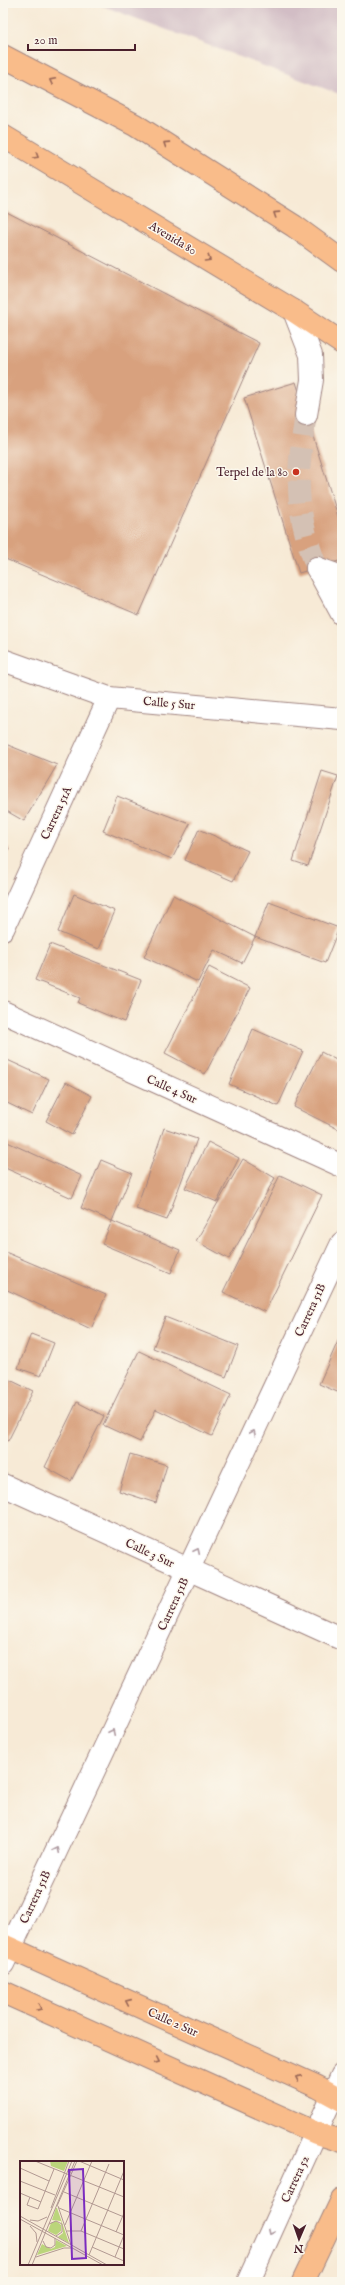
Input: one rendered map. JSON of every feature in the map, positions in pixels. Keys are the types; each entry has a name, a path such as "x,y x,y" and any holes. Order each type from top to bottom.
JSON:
{"main road":[{"path":"3,56 135,124 294,226 342,261"},
{"name":"Avenida 80","path":"3,136 294,311 342,343"},
{"path":"294,226 342,248"},
{"name":"Calle 2 Sur","path":"6,1953 339,2090"},
{"path":"3,1992 316,2133 342,2141"},
{"path":"303,2282 342,2200"}],"street":[{"path":"294,311 311,355 312,380 306,415"},
{"path":"342,577 316,568 342,614"},
{"name":"Calle 5 Sur","path":"3,660 109,698 342,719"},
{"name":"Carrera 51A","path":"3,929 109,698"},
{"name":"Calle 4 Sur","path":"3,1012 342,1166"},
{"name":"Carrera 51B","path":"6,1953 342,1243"},
{"name":"Calle 3 Sur","path":"3,1485 342,1639"},
{"name":"Carrera 52","path":"248,2282 316,2133 339,2090"}],"shaded area":[{"path":"101,3 342,3 342,95 100,5"}],"building":[{"path":"3,210 259,343 139,615 3,558"},
{"name":"Terpel de la 80","path":"296,382 342,529 342,560 299,573 244,398"},
{"path":"3,743 57,765 24,821 3,809"},
{"path":"322,771 338,776 308,866 293,861"},
{"path":"117,796 190,824 172,859 103,831"},
{"path":"199,829 248,851 233,881 185,860"},
{"path":"3,845 9,848 3,865"},
{"path":"74,894 115,911 99,949 58,932"},
{"path":"173,895 255,937 242,963 214,950 198,982 144,957"},
{"path":"269,902 339,928 325,963 255,937"},
{"path":"50,944 141,980 124,1022 78,1003 80,998 35,980"},
{"path":"209,967 250,988 205,1074 165,1053"},
{"path":"253,1029 303,1051 278,1106 229,1084"},
{"path":"321,1052 342,1063 342,1131 294,1107"},
{"path":"3,1058 49,1079 32,1115 3,1101"},
{"path":"66,1082 92,1096 72,1135 46,1121"},
{"path":"164,1128 197,1139 167,1220 136,1209"},
{"path":"3,1140 82,1176 72,1198 3,1167"},
{"path":"208,1142 239,1158 217,1202 185,1188"},
{"path":"243,1159 275,1178 229,1259 196,1241"},
{"path":"101,1160 132,1173 112,1221 81,1208"},
{"path":"280,1175 322,1195 265,1312 223,1292"},
{"path":"112,1221 180,1250 171,1273 102,1244"},
{"path":"3,1251 106,1295 91,1329 3,1288"},
{"path":"165,1317 238,1346 226,1377 153,1348"},
{"path":"342,1332 342,1394 319,1384"},
{"path":"31,1334 54,1343 41,1376 18,1368"},
{"path":"139,1351 231,1395 212,1436 156,1409 140,1442 103,1425"},
{"path":"10,1380 33,1391 8,1441 3,1438 3,1394"},
{"path":"77,1402 104,1416 71,1481 45,1467"},
{"path":"130,1454 167,1465 156,1503 119,1491"}],"tunnel":[{"path":"306,415 300,456 299,492 304,528 317,568"}],"place":[{"name":"Terpel de la 80","path":"296,472"}]}
